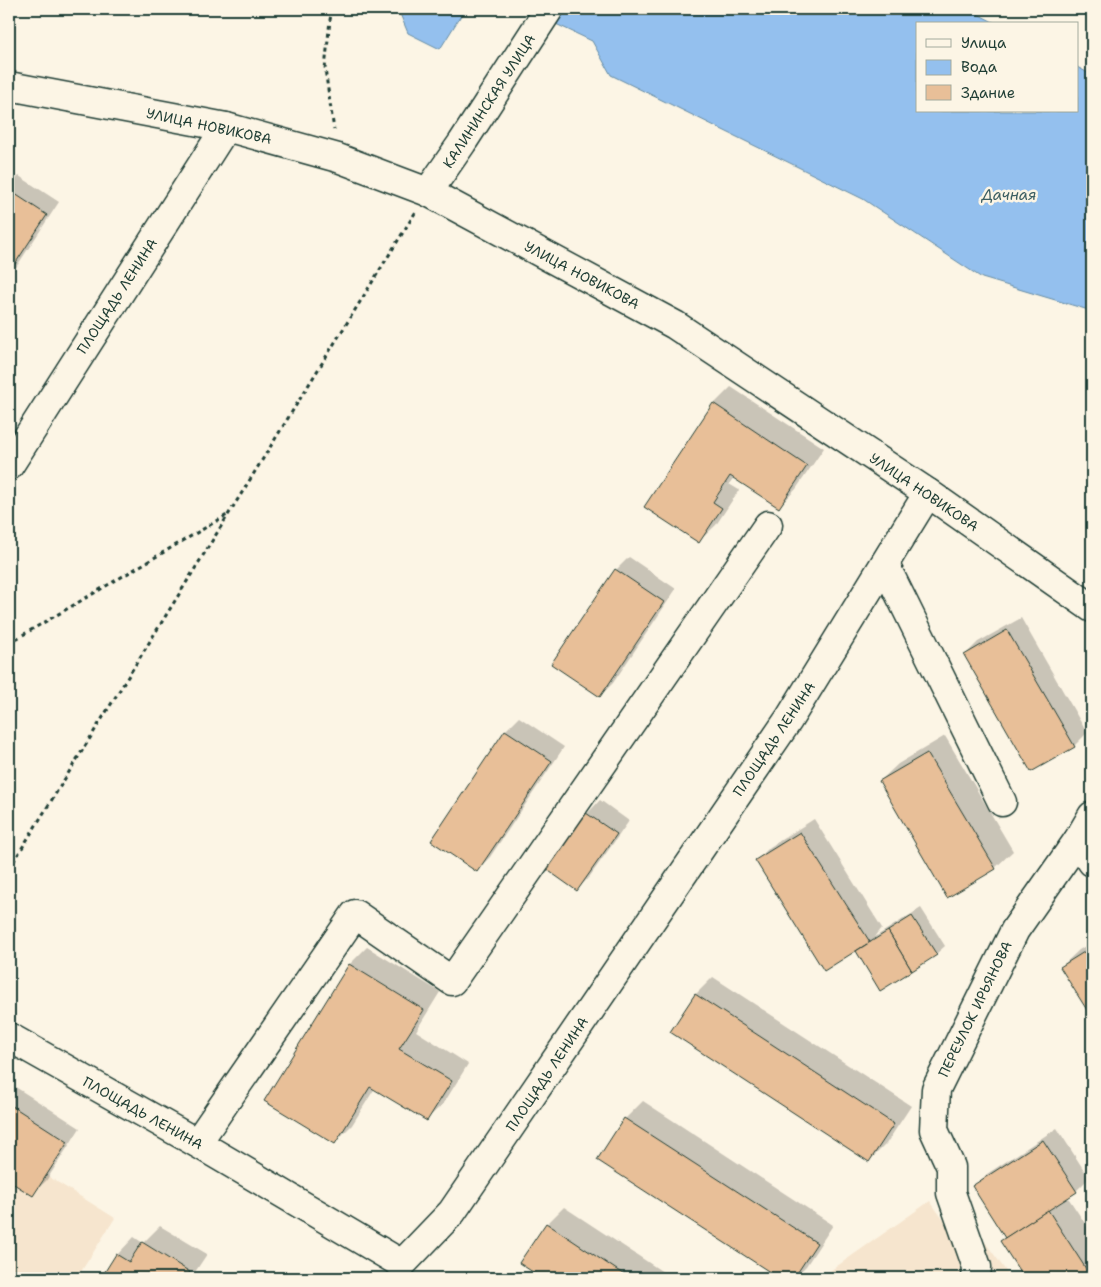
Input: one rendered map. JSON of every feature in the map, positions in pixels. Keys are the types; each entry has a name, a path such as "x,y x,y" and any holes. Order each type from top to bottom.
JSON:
{"street":[{"name":"КАЛИНИНСКАЯ УЛИЦА","path":"428,192 549,9"},
{"name":"УЛИЦА НОВИКОВА","path":"9,86 226,127 338,158 428,192 675,325 928,493 1092,608"},
{"name":"ПЛОЩАДЬ ЛЕНИНА","path":"9,466 226,127"},
{"name":"ПЛОЩАДЬ ЛЕНИНА","path":"9,1037 197,1143 404,1271 452,1212 789,719 928,493"},
{"path":"197,1143 355,914 452,981 768,525"},
{"path":"885,565 1002,802"},
{"name":"ПЕРЕУЛОК ИРЬЯНОВА","path":"976,1278 977,1267 951,1193 951,1167 934,1130 936,1089 1015,930 1085,851 1092,816"}],"path":[{"path":"332,9 325,69 338,158"},
{"path":"9,869 428,192"},
{"path":"9,643 227,515"}],"shaded area":[{"path":"9,1104 68,1142 46,1175 115,1218 77,1278 9,1278"},
{"path":"930,1201 967,1253 985,1242 1011,1278 820,1278"}],"water":[{"path":"398,9 465,9 440,49 408,33"},
{"name":"Дачная","path":"524,9 968,9 993,22 916,22 916,112 1078,112 1078,68 1092,75 1092,311 982,278 863,199 611,75 592,41"}],"building":[{"path":"9,190 47,215 9,273"},
{"path":"713,403 807,466 779,508 730,476 713,502 722,508 699,543 644,507"},
{"path":"615,569 664,602 600,697 551,664"},
{"path":"1007,630 1075,747 1031,772 964,655"},
{"path":"505,730 552,761 477,872 431,841"},
{"path":"927,753 996,869 947,898 879,781"},
{"path":"586,813 617,834 577,891 546,869"},
{"path":"800,832 870,942 824,971 755,860"},
{"path":"912,916 937,955 912,971 888,931"},
{"path":"888,931 912,971 880,991 856,951"},
{"path":"1092,947 1092,1018 1060,967"},
{"path":"349,964 424,1010 399,1049 452,1081 427,1121 370,1087 335,1144 264,1101"},
{"path":"695,994 894,1124 869,1162 670,1032"},
{"path":"9,1104 68,1142 33,1196 9,1181 12,1177 9,1175"},
{"path":"624,1118 817,1243 794,1278 779,1278 597,1160"},
{"path":"1043,1140 1077,1192 1005,1238 972,1186"},
{"path":"1048,1210 1092,1278 1024,1278 1000,1241"},
{"path":"546,1223 629,1278 542,1278 519,1263"},
{"path":"142,1242 190,1272 186,1278 101,1278 116,1254 129,1262"}]}
